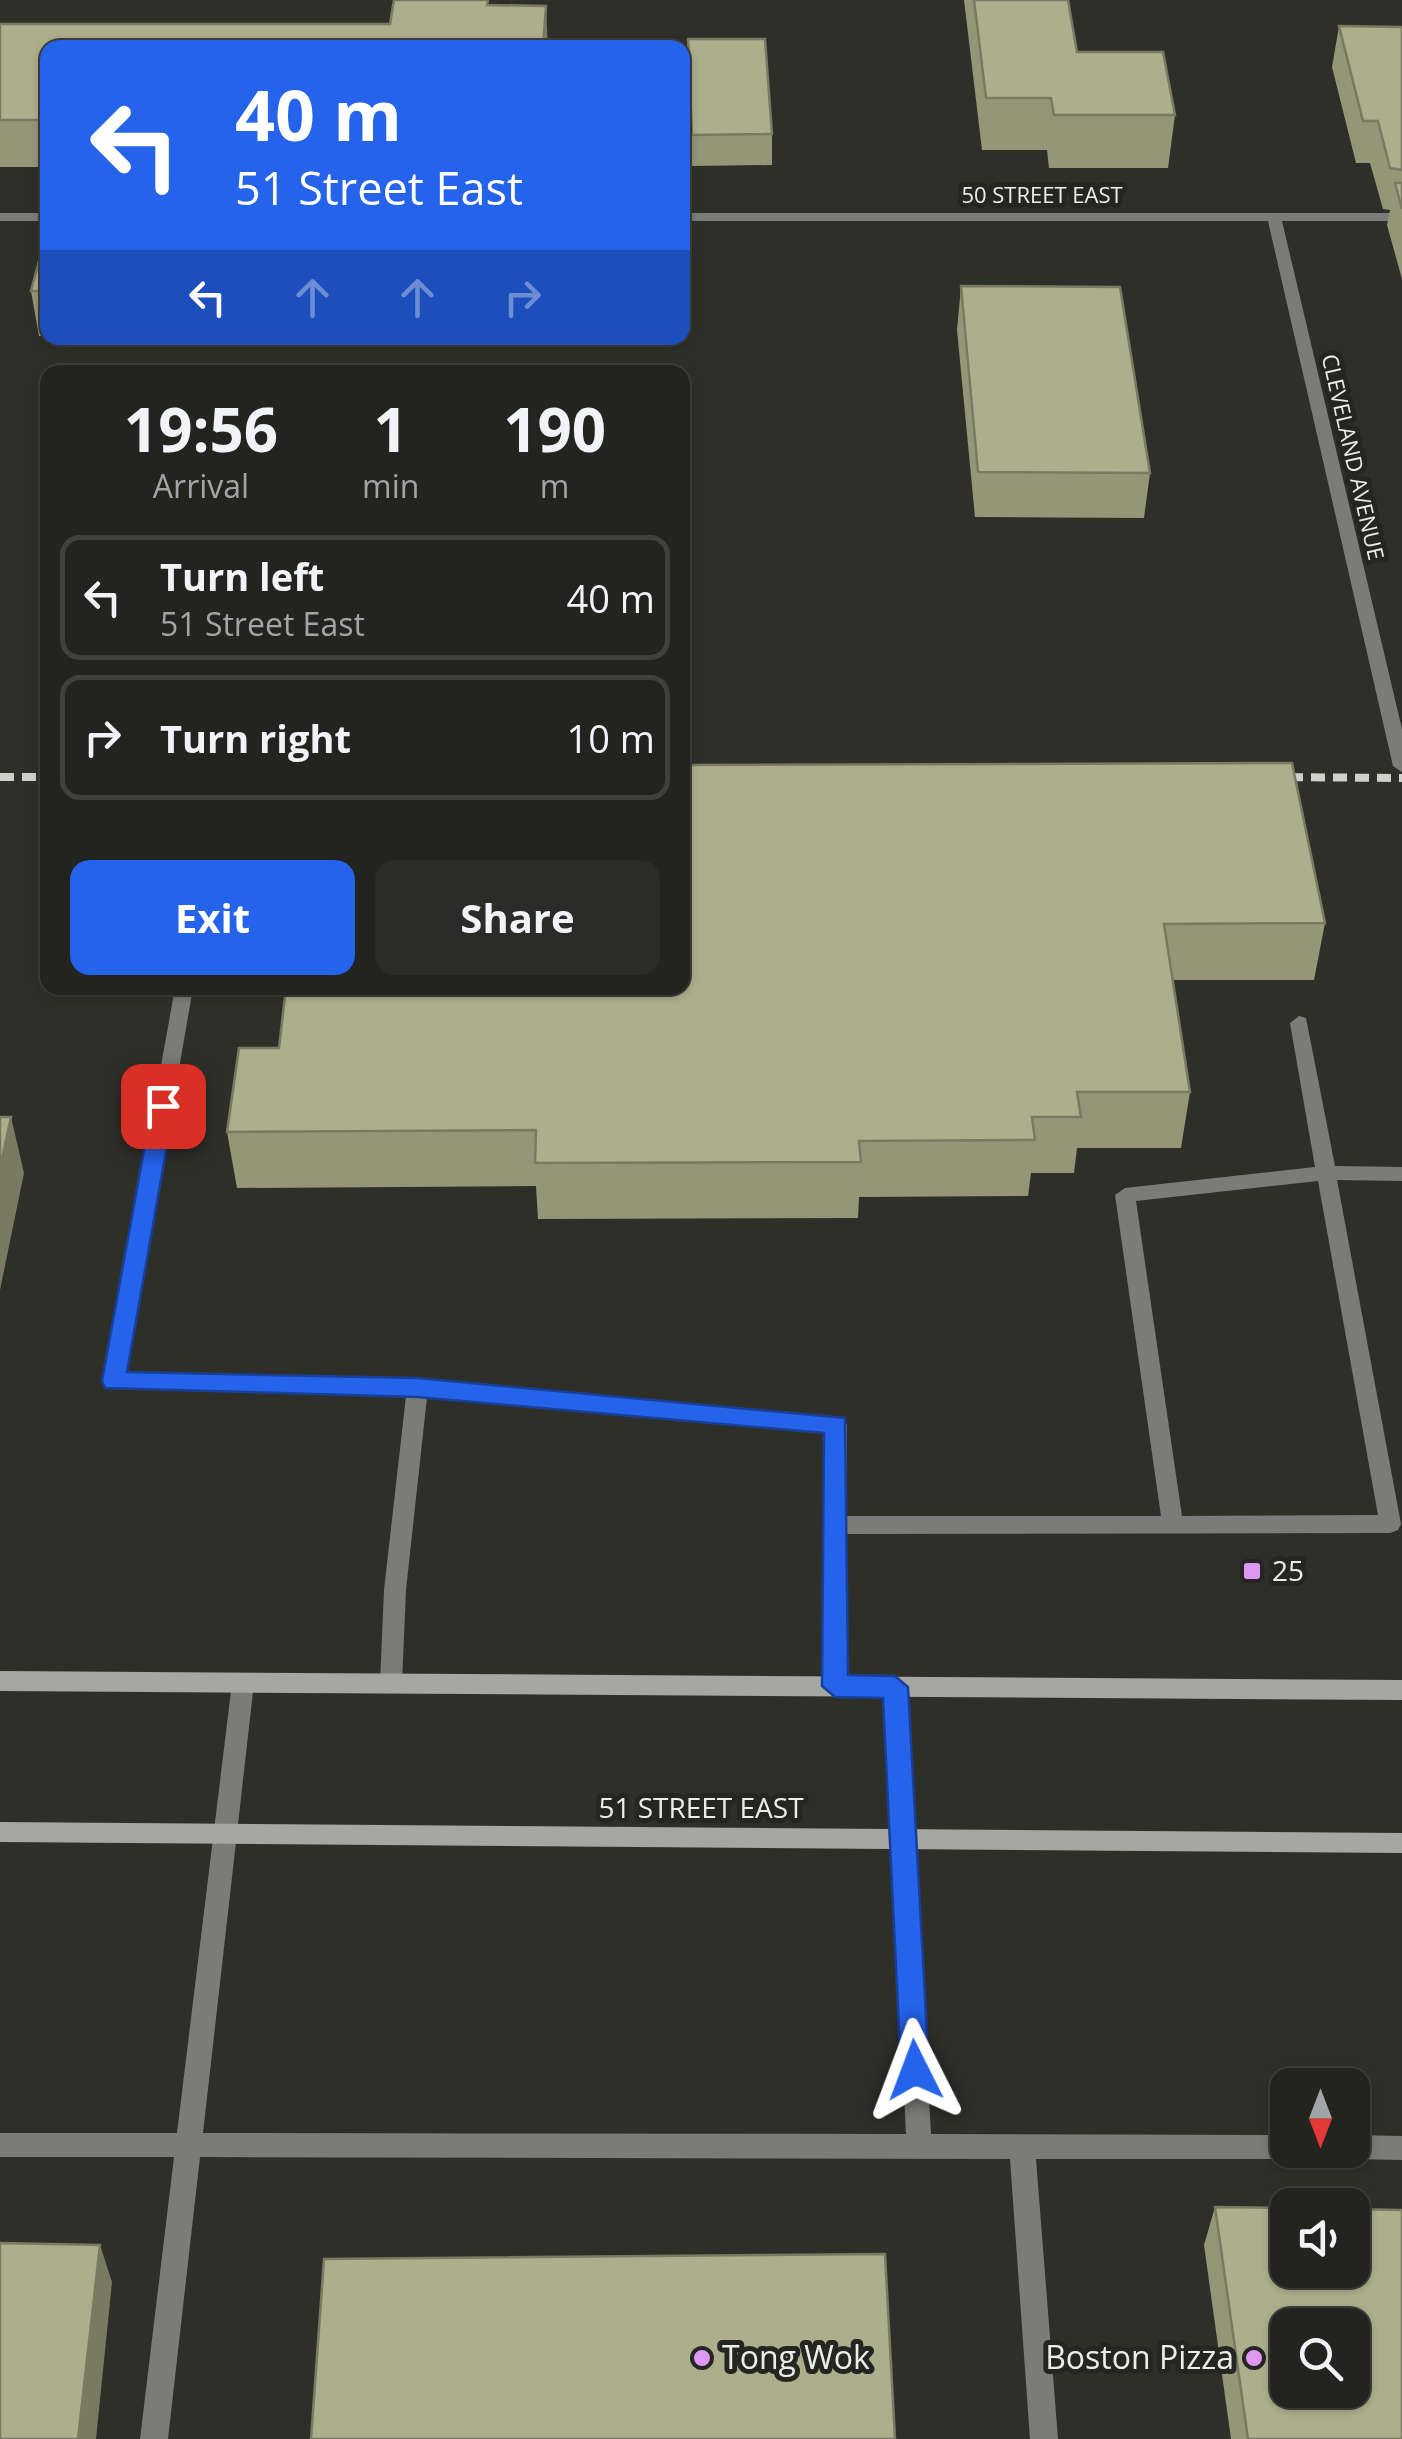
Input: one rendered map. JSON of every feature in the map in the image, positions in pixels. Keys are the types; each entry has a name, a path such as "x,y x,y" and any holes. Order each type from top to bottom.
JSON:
{"main road":[{"path":"0,1682 1402,1690"},
{"name":"51 STREET EAST","path":"0,1832 1402,1843"}],"street":[{"path":"0,217 40,217"},
{"name":"50 STREET EAST","path":"690,218 1402,217"},
{"name":"CLEVELAND AVENUE","path":"1274,218 1402,766"},
{"path":"183,995 114,1381 417,1388 836,1425 835,1686"},
{"path":"835,1525 1390,1524 1299,1022"},
{"path":"1173,1525 1126,1196 1326,1173 1402,1174"},
{"path":"391,1683 394,1590 417,1388"},
{"path":"154,2439 243,1683"},
{"path":"895,1687 919,2147"},
{"path":"0,2145 1270,2147"},
{"path":"1022,2147 1044,2439"},
{"path":"1370,2148 1402,2148"}],"building":[{"path":"394,0 488,0 487,5 546,6 544,40 40,40 40,120 0,120 0,24 390,24"},
{"path":"974,0 1068,0 1077,52 1163,52 1175,115 1054,115 1051,98 986,98"},
{"path":"1339,26 1402,27 1402,170 1390,168 1378,121 1363,121"},
{"path":"765,39 772,134 692,135 688,40"},
{"path":"1395,183 1402,183 1402,209"},
{"path":"40,257 40,291 31,291"},
{"path":"961,286 1120,287 1150,473 978,472"},
{"path":"1292,763 1325,923 1164,924 1190,1092 1077,1092 1081,1117 1032,1117 1035,1140 859,1141 861,1162 535,1163 536,1130 227,1132 239,1048 279,1048 285,995 690,995 690,765"},
{"path":"0,1117 11,1117 0,1168"},
{"name":"Boston Pizza","path":"1215,2207 1270,2208 1270,2288 1370,2288 1370,2209 1402,2210 1402,2439 1248,2439"},
{"path":"0,2243 100,2245 78,2439 0,2439"},
{"path":"885,2254 895,2439 311,2439 324,2259"}],"railway":[{"path":"0,777 40,777"},
{"path":"1267,777 1402,778"}],"place":[{"name":"25","path":"1252,1571"},
{"name":"Tong Wok","path":"702,2358"},
{"name":"Boston Pizza","path":"1254,2358"}],"route":[{"path":"163,1106 114,1381 417,1388 836,1425 835,1686 895,1687 915,2070"}]}
